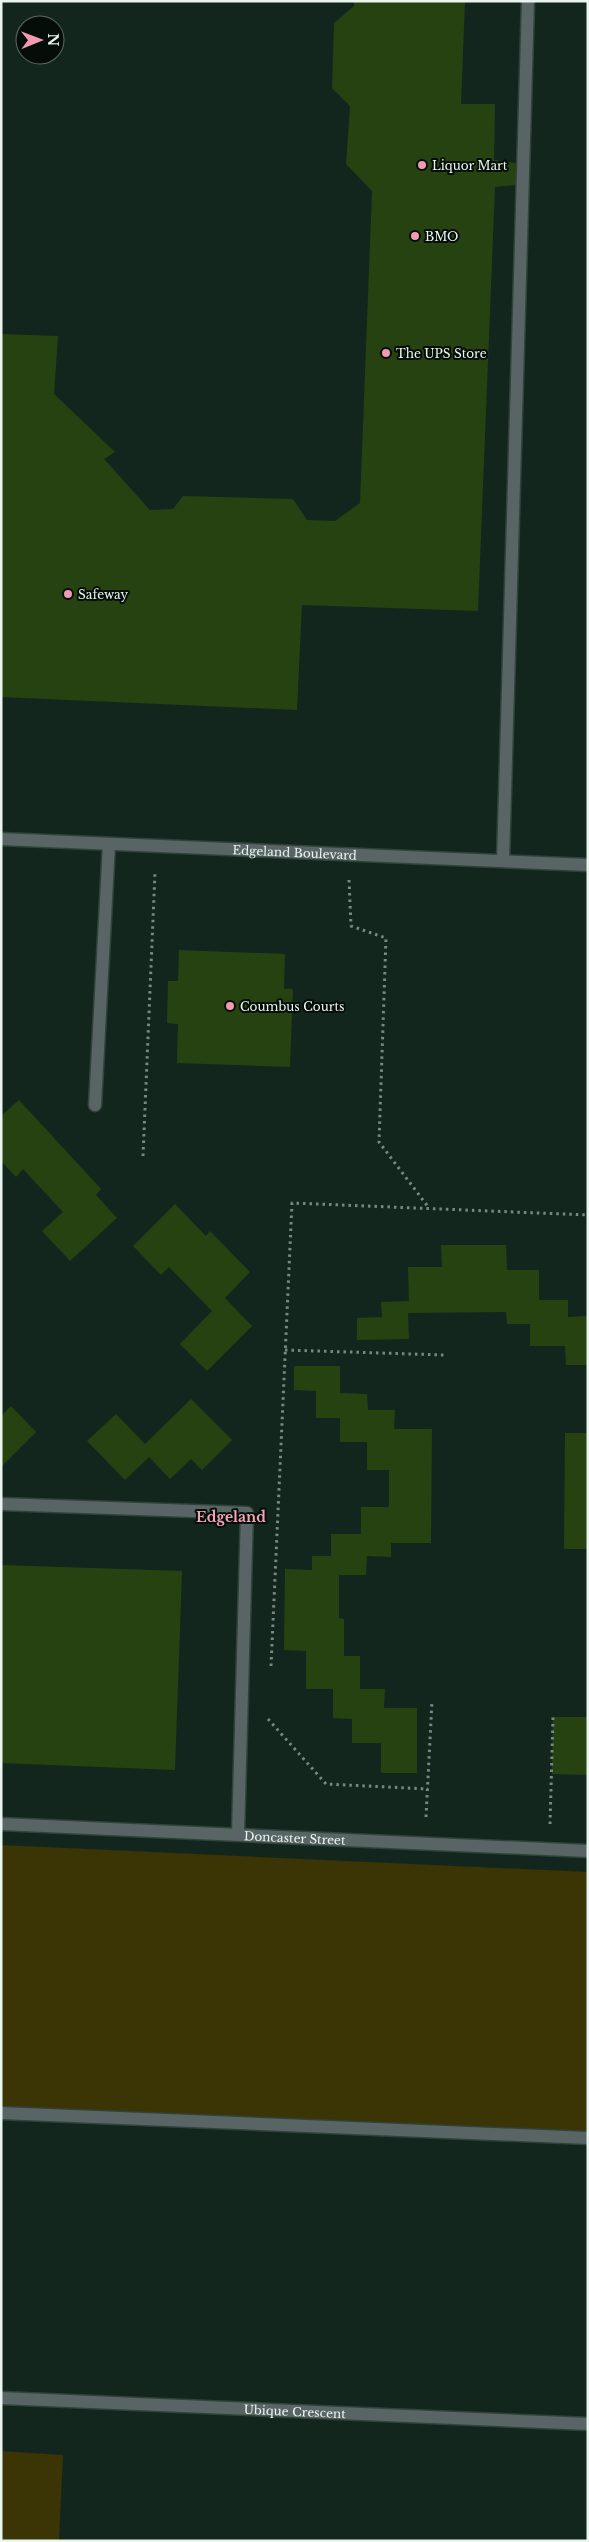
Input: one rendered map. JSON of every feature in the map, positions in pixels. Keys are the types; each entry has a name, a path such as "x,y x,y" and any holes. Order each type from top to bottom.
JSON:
{"street":[{"path":"503,861 528,1"},
{"name":"Edgeland Boulevard","path":"1,839 588,865"},
{"path":"95,1105 109,844"},
{"path":"1,1504 247,1513 238,1834"},
{"name":"Doncaster Street","path":"1,1824 588,1851"},
{"path":"1,2113 588,2138"},
{"name":"Ubique Crescent","path":"1,2398 588,2424"}],"path":[{"path":"143,1156 156,846"},
{"path":"349,854 351,926 386,938 379,1142 429,1208"},
{"path":"270,1672 292,1203 588,1215"},
{"path":"285,1350 444,1355"},
{"path":"424,1843 432,1701"},
{"path":"268,1711 268,1720 326,1784 428,1789"},
{"path":"549,1849 553,1717"}],"shaded area":[{"path":"1,1845 588,1872 588,2135 1,2110"},
{"path":"1,2451 63,2455 59,2541 1,2541"}],"building":[{"path":"354,1 465,1 461,104 495,104 494,160 516,163 516,185 495,187 478,611 302,605 297,710 1,697 1,334 58,336 54,394 115,452 104,459 150,510 173,509 183,496 293,499 307,520 335,521 360,503 372,191 346,164 350,106 332,88 334,23 354,6"},
{"name":"Coumbus Courts","path":"179,950 285,954 284,989 293,989 290,1067 177,1063 178,1024 167,1023 168,981 178,981"},
{"path":"19,1100 101,1189 96,1195 117,1218 70,1261 42,1231 63,1212 23,1169 16,1177 1,1161 1,1116"},
{"path":"175,1204 206,1236 210,1231 250,1272 225,1298 252,1326 207,1371 180,1344 212,1311 169,1267 161,1275 133,1246"},
{"path":"441,1245 506,1245 507,1270 539,1270 539,1300 568,1300 568,1317 588,1316 588,1365 566,1365 565,1346 530,1346 530,1324 507,1324 506,1312 408,1313 409,1339 357,1340 357,1318 382,1317 381,1302 409,1301 408,1267 442,1267"},
{"path":"294,1366 340,1366 340,1393 367,1394 368,1410 395,1410 394,1429 432,1429 431,1543 391,1543 391,1557 367,1556 366,1575 339,1575 339,1618 344,1619 344,1656 360,1656 360,1689 385,1689 384,1708 417,1708 417,1773 381,1773 381,1743 352,1743 352,1719 333,1718 333,1689 306,1689 306,1651 284,1650 285,1569 312,1570 312,1556 331,1556 331,1534 361,1534 361,1507 389,1507 389,1470 367,1470 367,1442 340,1442 340,1418 316,1418 316,1391 294,1390"},
{"path":"191,1399 232,1440 202,1470 191,1459 170,1479 149,1457 125,1480 87,1441 116,1414 145,1444"},
{"path":"11,1406 36,1432 1,1467 1,1416"},
{"path":"565,1433 588,1433 588,1549 564,1549"},
{"path":"1,1565 182,1571 175,1770 1,1763"},
{"path":"553,1717 588,1717 588,1775 552,1774"}],"place":[{"name":"Liquor Mart","path":"422,165"},
{"name":"BMO","path":"415,236"},
{"name":"The UPS Store","path":"386,353"},
{"name":"Safeway","path":"68,594"},
{"name":"Coumbus Courts","path":"230,1006"}],"district":[{"name":"Edgeland","path":"231,1517"}]}
